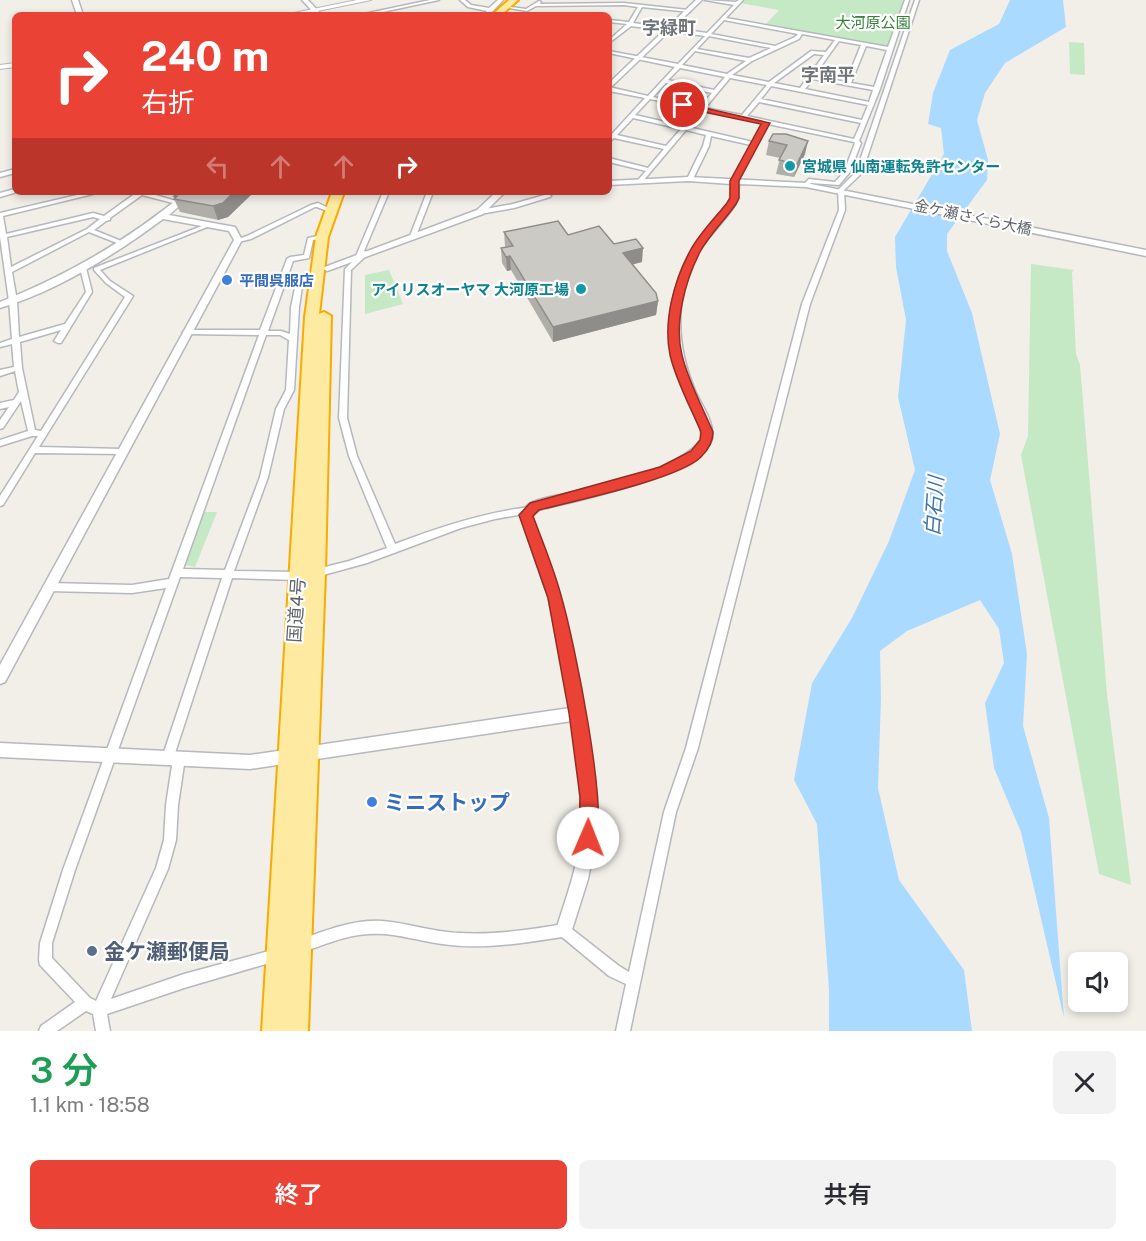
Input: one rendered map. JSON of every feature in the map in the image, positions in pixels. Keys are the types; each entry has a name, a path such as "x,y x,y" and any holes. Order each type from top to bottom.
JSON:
{"highway":[{"path":"493,12 521,0"},
{"name":"国道4号","path":"274,1031 288,757 307,574 322,237 337,195"},
{"name":"国道4号","path":"322,271 347,195"},
{"name":"国道4号","path":"296,1031 308,753 307,574"}],"main road":[{"path":"316,12 368,0"}],"street":[{"path":"305,0 316,12"},
{"path":"376,12 418,2 438,0"},
{"path":"462,0 470,6 493,12 501,0"},
{"path":"512,4 527,10 541,0"},
{"path":"662,9 667,0"},
{"path":"612,85 699,0"},
{"path":"707,0 740,2"},
{"path":"806,185 809,181 837,184 847,172 907,0"},
{"path":"623,1031 670,812 692,748 806,304 842,210 841,190 859,173 917,0"},
{"path":"612,135 740,2"},
{"path":"534,5 582,7 603,3 688,11"},
{"path":"555,10 559,5"},
{"path":"612,39 630,23 641,6"},
{"path":"640,25 651,7"},
{"path":"395,8 399,12"},
{"path":"724,19 891,49"},
{"path":"612,21 709,35 777,48"},
{"path":"640,180 728,75 750,60 797,38 801,33"},
{"path":"612,35 616,36"},
{"path":"802,90 838,39"},
{"path":"848,84 864,44"},
{"path":"695,50 750,60"},
{"path":"743,118 770,84 813,52 828,54"},
{"path":"612,53 871,104"},
{"path":"812,77 877,89"},
{"path":"665,81 715,92"},
{"path":"612,89 766,123 857,139 863,135 880,111"},
{"path":"757,100 864,122"},
{"path":"632,116 755,144"},
{"path":"176,573 307,574 356,565 448,529 497,514 529,510 535,506 664,471 685,462 704,446 707,432 676,356 673,334 676,310 689,264 701,243 731,204 734,198 735,181 766,123"},
{"path":"690,179 706,146 709,133"},
{"path":"612,137 667,148"},
{"path":"612,161 649,170"},
{"name":"金ケ瀬さくら大橋","path":"612,183 690,179 806,185 851,192 1146,253"},
{"path":"32,433 18,368 13,300 0,216 86,195"},
{"path":"9,271 108,219 137,195"},
{"path":"148,195 173,201"},
{"path":"0,306 84,270 163,216 188,195"},
{"path":"385,195 362,254 348,269 343,418 353,456 393,550"},
{"path":"413,236 428,195"},
{"path":"480,212 498,195"},
{"path":"103,1031 99,1010 162,869 170,840 173,758 228,574 271,455 276,423 285,396 290,390 295,307 300,279 362,254 480,212 514,207 548,196"},
{"path":"238,240 249,238 313,206 330,210"},
{"path":"4,236 93,215 108,219"},
{"path":"163,216 232,230 238,240"},
{"path":"84,270 95,270 209,225"},
{"path":"89,230 124,244"},
{"path":"278,954 184,981 99,1010 85,1003 45,960 46,943 110,755 290,259 307,257 310,238 322,237"},
{"path":"0,678 238,240"},
{"path":"58,341 89,292 84,270"},
{"path":"0,503 129,296 95,270"},
{"path":"0,345 67,326"},
{"path":"187,332 281,333 293,339"},
{"path":"0,373 18,368"},
{"path":"0,426 23,392"},
{"path":"0,406 16,402"},
{"path":"0,443 32,433 42,434"},
{"path":"32,450 122,452"},
{"path":"529,510 526,515 555,598 578,713 589,797 588,838 580,879 564,930"},
{"path":"49,587 132,590 172,583"},
{"path":"0,750 250,762 578,713"},
{"path":"300,947 370,927 402,928 440,938 485,940 564,930 614,971 634,981"},
{"path":"46,1031 85,1003"}],"green space":[{"name":"大河原公園","path":"743,0 905,0 887,47 765,25 779,10 740,3"},
{"path":"1069,42 1084,43 1085,75 1070,74"},
{"path":"1031,264 1074,270 1072,272 1076,354 1080,365 1107,694 1131,885 1099,874 1021,455 1028,436"},
{"path":"389,270 403,304 365,314 365,275"},
{"path":"202,512 217,512 195,567 184,565"}],"water":[{"name":"白石川","path":"1010,0 1063,0 1066,27 1005,63 985,93 977,120 988,160 987,180 947,234 947,251 972,313 1000,434 990,480 1012,554 1027,654 1023,726 1049,818 1064,1018 1021,832 994,768 985,703 1004,663 999,629 980,600 907,631 880,651 878,788 899,880 964,970 972,1031 829,1031 829,990 817,824 794,780 812,683 852,618 889,541 915,470 898,397 906,320 896,267 895,237 944,154 941,128 928,124 933,93 950,50 999,24"}],"building":[{"path":"773,134 786,134 808,141 797,164 779,160 787,145 769,141"},
{"path":"231,195 223,203 213,206 174,199 177,196 174,196"},
{"name":"アイリスオーヤマ 大河原工場","path":"558,221 568,235 599,226 614,244 636,239 643,248 623,253 656,293 658,301 553,327 510,256 506,257 501,248 513,246 504,232"}],"place":[{"name":"宮城県 仙南運転免許センター","path":"790,166"},
{"name":"平間呉服店","path":"227,280"},
{"name":"アイリスオーヤマ 大河原工場","path":"581,289"},
{"name":"ミニストップ","path":"372,802"},
{"name":"金ケ瀬郵便局","path":"92,951"}],"district":[{"name":"字緑町","path":"669,27"},
{"name":"字南平","path":"828,74"}],"route":[{"path":"588,838 589,797 578,713 555,598 526,515 535,506 664,471 685,462 704,446 707,432 676,356 673,334 676,310 682,283 695,250 731,204 734,198 735,181 766,123 683,105"}]}
